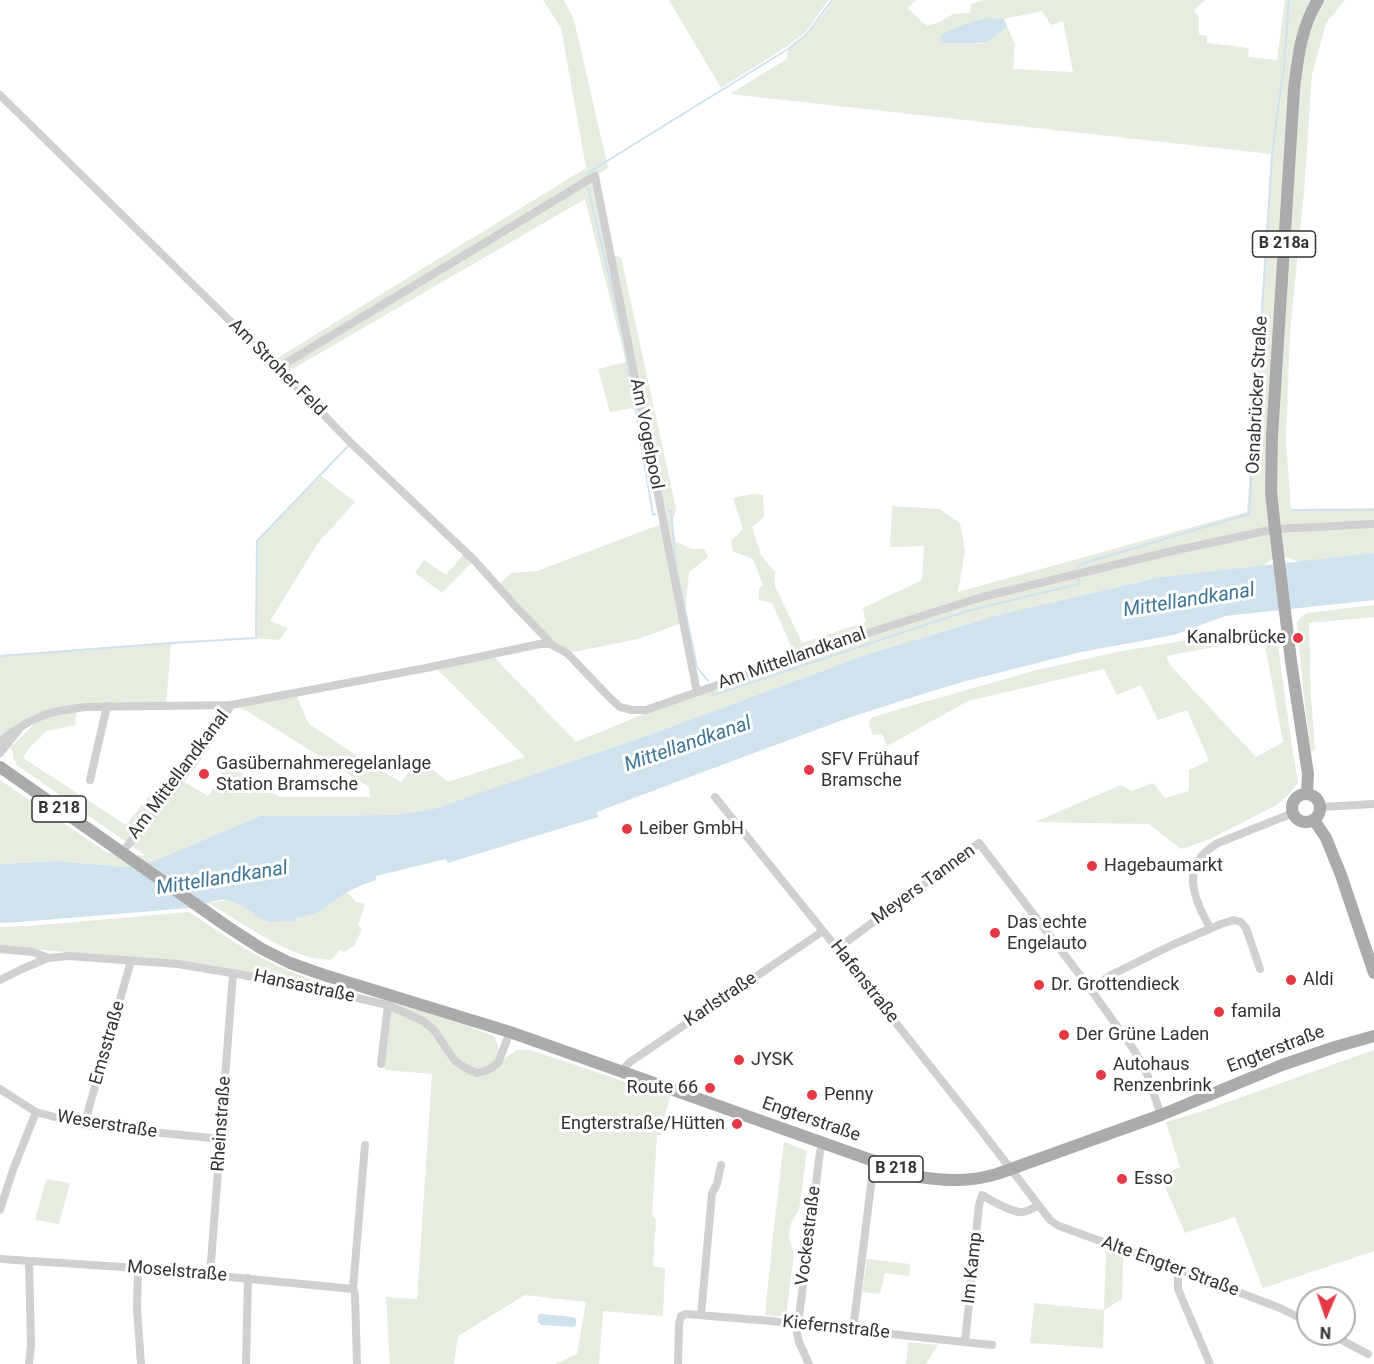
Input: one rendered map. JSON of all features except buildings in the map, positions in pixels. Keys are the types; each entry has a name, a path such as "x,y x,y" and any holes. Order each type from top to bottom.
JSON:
{"main road":[{"name":"Osnabrücker Straße","path":"1307,793 1308,774 1285,614 1271,492 1272,436 1294,88 1304,28 1318,0"},
{"name":"B 218","path":"0,767 123,848"},
{"path":"1307,793 1317,799 1320,807 1318,816 1306,822 1297,819 1291,806 1296,797 1307,793"},
{"path":"1314,820 1326,837 1374,973"},
{"name":"Engterstraße","path":"123,848 209,915 262,949 290,963 510,1032 919,1177 946,1181 983,1178 1161,1115 1282,1065 1374,1036"}],"street":[{"name":"Am Stroher Feld","path":"0,96 351,443 474,560 549,640 550,644"},
{"name":"Am Vogelpool","path":"278,369 596,176 697,692"},
{"name":"Am Mittellandkanal","path":"0,741 22,726 58,711 107,706 231,705 540,644 550,644 567,653 610,698 621,706 632,710 646,710 849,639 982,597 1275,529 1374,524"},
{"name":"Am Mittellandkanal","path":"123,848 181,779 231,705"},
{"path":"90,780 107,706"},
{"name":"Am Mittellandkanal","path":"0,753 22,726"},
{"name":"Hafenstraße","path":"715,797 1011,1169"},
{"path":"1320,807 1374,804"},
{"path":"1210,928 1194,895 1194,871 1198,860 1218,843 1293,813"},
{"name":"Meyers Tannen","path":"837,949 979,843 1134,1050 1147,1074 1161,1115"},
{"path":"1090,989 1111,975 1210,928 1234,921 1241,922 1246,928 1260,969"},
{"name":"Karlstraße","path":"622,1073 630,1062 823,931"},
{"name":"Hansastraße","path":"0,950 33,952 48,958"},
{"name":"Hansastraße","path":"0,980 48,958 69,956 177,964 233,973 387,1005 423,1021 434,1030 455,1061 477,1073 488,1070 498,1063 510,1032"},
{"name":"Emsstraße","path":"84,1125 131,961"},
{"name":"Rheinstraße","path":"210,1275 233,973"},
{"path":"381,1064 387,1005"},
{"name":"Weserstraße","path":"0,1089 36,1112 84,1125 221,1139"},
{"path":"0,1210 1,1198 36,1112"},
{"name":"Vockestraße","path":"809,1364 799,1341 798,1324 823,1143"},
{"path":"358,1364 354,1292 365,1145"},
{"path":"853,1330 874,1161"},
{"path":"700,1314 712,1193 717,1184 721,1166"},
{"name":"Alte Engter Straße","path":"1011,1169 1050,1220 1059,1226 1181,1270 1296,1316"},
{"name":"Im Kamp","path":"965,1342 979,1205 982,1195 993,1202 1020,1212 1028,1211 1038,1205"},
{"name":"Moselstraße","path":"0,1259 248,1278 354,1292"},
{"path":"29,1261 31,1345 29,1364"},
{"path":"138,1268 137,1309 141,1364"},
{"path":"1181,1270 1178,1289 1209,1364"},
{"path":"246,1364 248,1278"},
{"name":"Kiefernstraße","path":"678,1364 679,1324 681,1317 686,1314 992,1345"},
{"path":"1353,1346 1368,1354"}],"shaded area":[{"path":"543,0 564,0 574,20 608,168 595,176 611,255 621,257 676,509 671,526 677,542 691,549 704,549 708,557 689,572 684,622 638,639 568,653 560,644 548,646 495,588 511,573 537,571 664,523 640,407 610,412 598,369 626,362 585,199 284,374 271,362 586,168 561,28"},
{"path":"669,0 828,0 806,32 721,88"},
{"path":"833,0 917,0 907,8 927,26 940,22 953,14 970,13 971,4 985,0 1205,0 1194,10 1199,17 1199,34 1207,36 1207,43 1249,48 1248,57 1277,60 1285,0 1345,0 1326,23 1312,75 1304,191 1290,332 1286,441 1291,509 1374,508 1374,553 1299,562 1278,554 1263,566 1161,577 998,615 871,653 646,736 433,809 395,815 260,816 154,861 124,867 58,861 0,864 0,780 106,852 146,856 17,765 10,748 42,716 20,724 0,738 0,656 171,643 166,706 77,708 75,725 47,731 29,748 23,758 126,825 180,763 188,769 181,780 208,796 222,775 214,762 218,758 280,797 370,797 369,787 247,711 231,705 295,693 309,724 401,782 419,759 448,782 525,757 436,668 493,656 576,742 697,692 796,657 772,603 759,600 759,589 763,584 753,559 733,551 731,541 743,529 733,498 751,494 763,495 764,517 752,527 761,555 775,572 775,586 802,643 866,622 863,608 922,580 924,546 890,547 892,506 939,509 960,523 965,551 958,592 1247,512 1272,154 730,94 787,59 788,49 813,27","holes":["1042,11 1051,25 1063,21 1073,72 1013,69 1015,44 1007,26 982,44 945,43 988,18 1004,19"]},
{"path":"321,476 355,502 318,543 270,621 288,628 279,640 256,638 257,541"},
{"path":"465,552 474,560 442,593 415,573 424,560 446,575"},
{"path":"1374,605 1374,617 1309,623 1315,749 1311,752 1297,623 1307,613"},
{"path":"1241,631 1263,631 1273,634 1278,646 1298,782 1289,794 1275,806 1210,839 1181,849 1149,824 1035,822 1121,785 1131,791 1153,783 1165,798 1189,791 1189,770 1209,760 1187,710 1158,720 1141,685 1117,695 1104,669 968,701 887,746 882,734 873,735 869,725 871,718 889,712 1037,670 1117,652","holes":["1252,640 1265,645 1283,742 1256,757 1170,665 1166,656"]},
{"path":"347,892 356,902 365,904 358,926 362,929 354,946 344,952 340,950 331,960 312,958 286,948 209,903 230,900 265,921 294,922 298,917 317,913"},
{"path":"189,912 226,937 292,972 452,1020 494,1036 498,1045 498,1063 517,1050 531,1050 670,1097 663,1121 662,1135 657,1135 652,1214 656,1220 653,1266 665,1268 663,1316 603,1311 599,1364 555,1364 577,1354 586,1302 525,1295 458,1336 454,1364 390,1364 386,1297 417,1299 432,1074 386,1070 381,1064 387,1005 132,958 0,946 0,927"},
{"path":"1374,1050 1374,1251 1263,1288 1235,1217 1185,1233 1161,1177 1180,1167 1166,1122"},
{"path":"784,1142 807,1151 799,1210 791,1223 789,1238 794,1254 786,1317 765,1315"},
{"path":"46,1179 70,1183 59,1224 35,1220"},
{"path":"1106,1251 1123,1257 1122,1299 1104,1310"},
{"path":"867,1259 910,1264 909,1276 885,1273 880,1294 862,1292"},
{"path":"1034,1303 1104,1310 1103,1348 1030,1343"},
{"path":"908,1342 938,1345 926,1364 906,1364"}],"water":[{"path":"988,18 1004,19 1007,26 985,42 941,43 941,35"},
{"name":"Mittellandkanal","path":"1374,553 1374,600 1225,616 1174,635 1081,652 966,681 848,718 597,812 598,817 448,863 446,859 376,876 376,880 347,892 317,913 297,918 294,922 266,921 234,902 222,900 201,907 0,923 0,864 58,861 124,867 154,861 260,816 395,815 433,809 646,736 871,653 998,615 1161,577"},
{"path":"538,1315 573,1317 576,1319 576,1325 574,1327 541,1325 538,1322"}],"waterway":[{"path":"586,174 788,49 807,34 832,0"},
{"path":"1249,514 1272,154 1284,66 1289,0"},
{"path":"588,188 623,336 653,515 656,514"},
{"path":"0,656 256,638 257,541 349,445"},
{"path":"1292,510 1374,510"},
{"path":"668,511 671,511 676,568"},
{"path":"1078,568 1078,565 1248,514"},
{"path":"678,576 697,667 708,681"},
{"path":"712,691 713,695 971,610 1079,584 1079,580"}],"place":[{"name":"Kanalbrücke","path":"1298,638"},
{"name":"SFV Frühauf Bramsche","path":"809,770"},
{"name":"Gasübernahmeregelanlage Station Bramsche","path":"204,774"},
{"name":"Leiber GmbH","path":"627,829"},
{"name":"Hagebaumarkt","path":"1092,866"},
{"name":"Das echte Engelauto","path":"995,933"},
{"name":"Aldi","path":"1291,980"},
{"name":"Dr. Grottendieck","path":"1039,985"},
{"name":"famila","path":"1219,1012"},
{"name":"Der Grüne Laden","path":"1064,1035"},
{"name":"JYSK","path":"739,1060"},
{"name":"Autohaus Renzenbrink","path":"1101,1075"},
{"name":"Route 66","path":"710,1088"},
{"name":"Penny","path":"812,1095"},
{"name":"Engterstraße/Hütten","path":"737,1124"},
{"name":"Esso","path":"1122,1179"}]}
